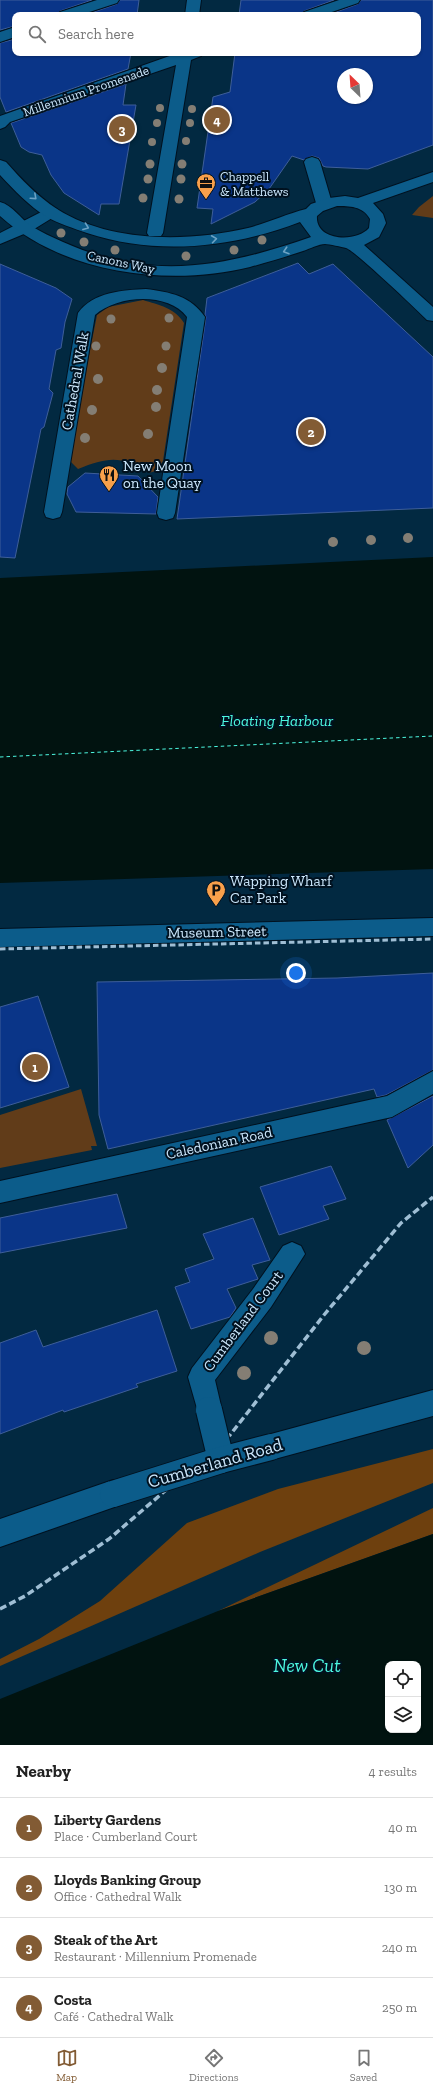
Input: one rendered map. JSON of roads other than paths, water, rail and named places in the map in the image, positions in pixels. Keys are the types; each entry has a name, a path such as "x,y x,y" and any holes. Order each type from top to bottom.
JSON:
{"street":[{"path":"192,12 194,0"},
{"path":"317,12 353,0"},
{"path":"76,12 118,1"},
{"path":"90,12 118,1"},
{"path":"0,38 12,32"},
{"path":"0,42 12,38"},
{"name":"Millennium Promenade","path":"0,124 5,119 183,56"},
{"path":"155,233 189,56"},
{"path":"312,162 324,203 335,201 358,203 433,177"},
{"name":"Canons Way","path":"0,165 51,212 90,229 122,238 154,242 186,243 243,235 290,221 310,213 324,203"},
{"path":"375,213 411,185"},
{"path":"358,203 375,213 378,220 378,227 373,234 391,277"},
{"name":"Canons Way","path":"0,207 25,228 39,236 87,256 150,271 187,272 233,266 282,253 323,239 336,242 351,242 363,240 373,234"},
{"path":"0,239 25,228 51,212"},
{"path":"310,213 307,220 309,228 314,234 323,239"},
{"path":"351,242 433,316"},
{"name":"Cathedral Walk","path":"53,512 87,313 102,302 147,288 188,307 196,317 166,512"},
{"name":"Museum Street","path":"0,938 433,927"},
{"name":"Caledonian Road","path":"0,1192 392,1106 433,1081"},
{"name":"Cumberland Court","path":"221,1460 201,1377 262,1298 292,1254"},
{"name":"Cumberland Road","path":"0,1533 113,1494 221,1460 433,1403"}],"water":[{"name":"Floating Harbour","path":"433,557 433,869 0,883 0,578"},
{"name":"New Cut","path":"433,1534 433,1745 0,1745 0,1699 218,1611"}],"railway":[{"path":"0,949 433,939"},
{"path":"0,1609 25,1596 109,1539 230,1435 324,1315 401,1223 433,1197"}],"place":[{"name":"Costa","path":"217,120"},
{"name":"Steak of the Art","path":"122,129"},
{"name":"Chappell & Matthews","path":"206,200"},
{"name":"Lloyds Banking Group","path":"311,432"},
{"name":"New Moon on the Quay","path":"109,492"},
{"name":"Wapping Wharf Car Park","path":"216,907"},
{"name":"Liberty Gardens","path":"35,1067"}]}
